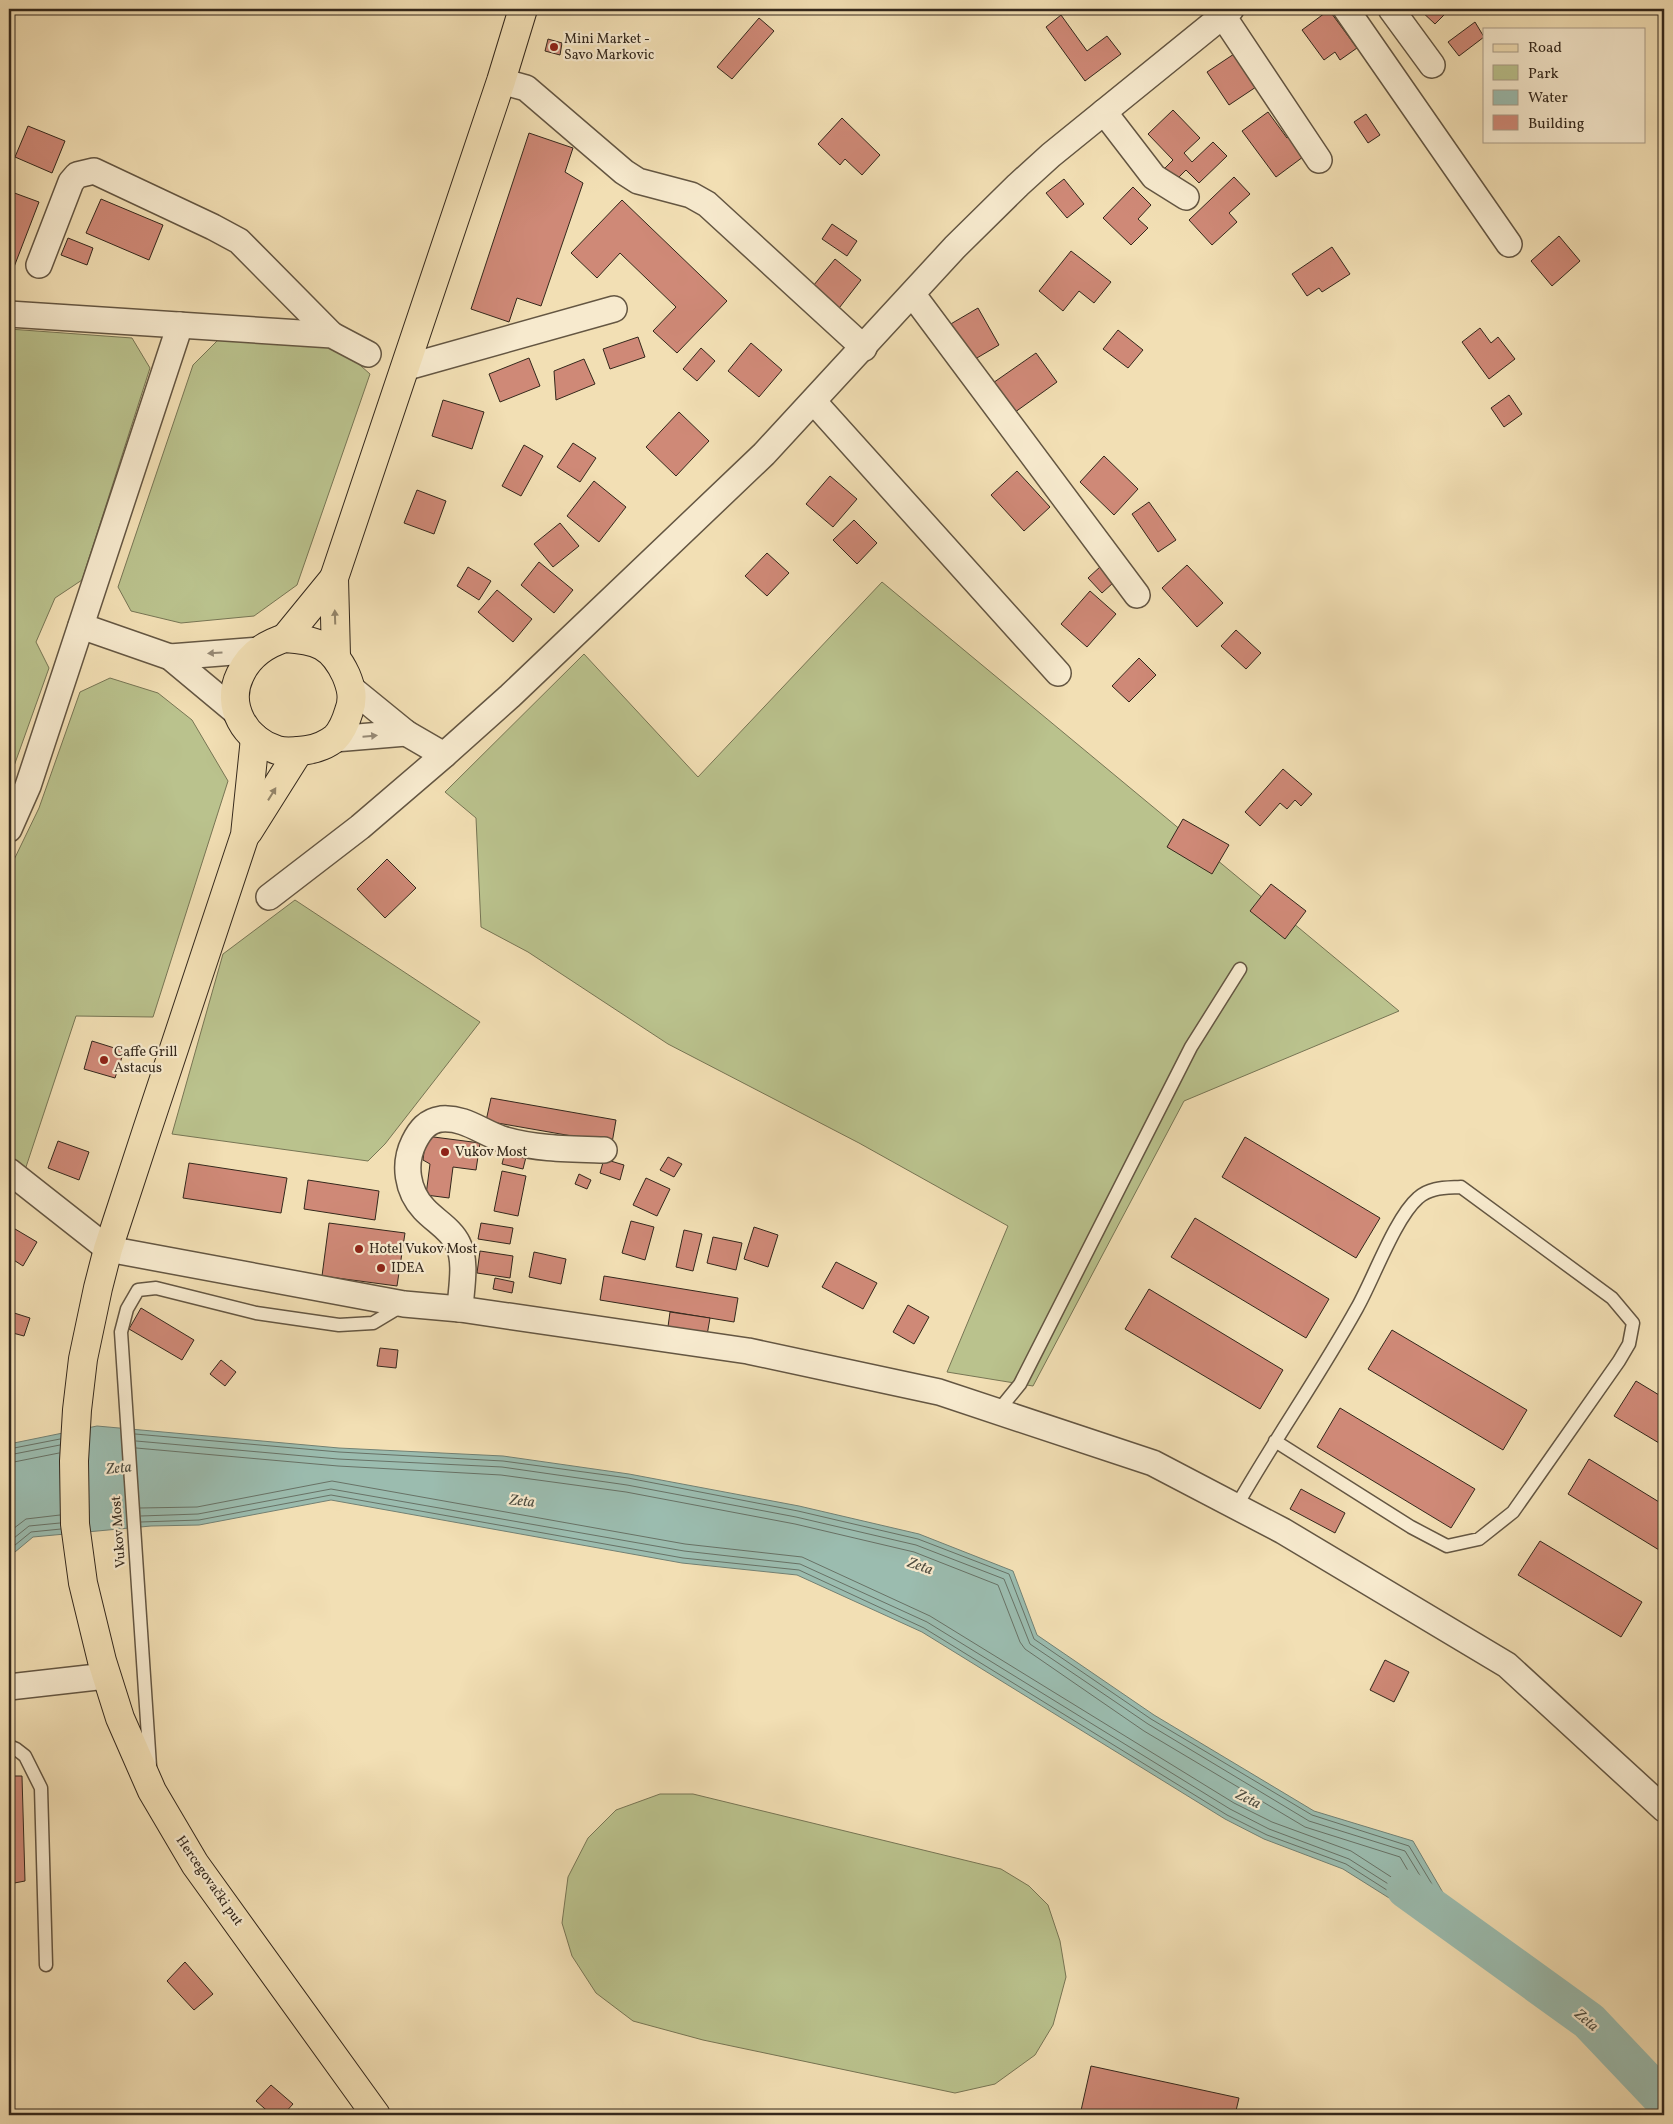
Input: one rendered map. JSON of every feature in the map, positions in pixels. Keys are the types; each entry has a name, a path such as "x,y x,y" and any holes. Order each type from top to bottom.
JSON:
{"main road":[{"path":"336,656 320,644 304,639 285,638 271,642 259,650 243,667 235,684 233,703 236,712 255,738 264,745 279,751 315,749 334,739 341,730 351,705 352,689 336,656 334,578 501,81 523,9"},
{"path":"285,638 334,578"},
{"path":"245,836 255,738"},
{"path":"245,836 299,751"},
{"name":"Hercegovački put","path":"245,836 108,1249 91,1317 80,1383 74,1454 74,1503 80,1565 106,1676 122,1725 152,1791 200,1872 376,2115"}],"street":[{"path":"1346,9 1509,244"},
{"path":"1391,9 1432,65"},
{"path":"269,897 367,821 510,696 741,478 814,402 955,247 1005,198 1051,155 1227,12 1319,160"},
{"path":"501,81 526,88 624,172 638,181 691,196 707,204 864,348"},
{"path":"1104,112 1154,177 1186,196"},
{"path":"39,265 71,182 77,175 94,171 238,241 332,334 368,354"},
{"path":"913,295 1136,595"},
{"path":"404,368 614,309"},
{"path":"9,314 332,334"},
{"path":"9,829 28,786 180,325"},
{"path":"814,402 1058,673"},
{"path":"81,626 170,657 236,712"},
{"path":"170,657 259,650"},
{"path":"352,689 406,733 444,755"},
{"path":"334,739 406,733"},
{"path":"460,1308 462,1280 460,1246 453,1235 423,1208 411,1189 408,1175 409,1152 418,1133 428,1123 442,1119 468,1122 502,1139 556,1149 604,1150"},
{"path":"9,1171 108,1249 404,1304 460,1308 748,1351 939,1392 1153,1463 1284,1531 1506,1665 1664,1809"},
{"path":"9,1687 106,1676"}],"lane":[{"path":"998,1411 1020,1384 1191,1047 1240,969"},
{"path":"1236,1506 1275,1441 1357,1308 1400,1221 1417,1198 1434,1189 1461,1187 1612,1298 1633,1323 1629,1344 1619,1361 1513,1512 1480,1539 1447,1546 1411,1527 1275,1441"},
{"name":"Vukov Most","path":"152,1791 121,1332 127,1309 138,1290 156,1288 256,1313 339,1325 373,1323 404,1304"},
{"path":"9,1746 25,1756 41,1788 46,1965"}],"green space":[{"path":"9,329 132,338 150,368 82,580 55,598 36,642 49,668 9,780"},
{"path":"220,338 334,342 370,374 297,585 254,616 181,623 131,611 118,587 193,365"},
{"path":"882,582 1399,1011 1184,1101 1033,1386 947,1372 1008,1226 859,1143 668,1044 528,952 481,927 476,818 445,792 584,654 698,777"},
{"path":"110,678 158,693 192,720 228,781 153,1017 76,1016 25,1170 9,1153 9,870 39,808 80,692"},
{"path":"295,900 480,1022 385,1144 368,1161 172,1134 223,954"},
{"path":"660,1794 693,1794 1001,1869 1029,1886 1048,1905 1060,1941 1066,1977 1053,2025 1035,2055 995,2084 955,2093 703,2040 633,2021 596,1993 572,1956 562,1923 568,1877 588,1838 616,1810"}],"water":[{"path":"97,1426 339,1448 503,1456 629,1474 799,1506 919,1534 1013,1571 1037,1635 1154,1715 1314,1811 1413,1841 1449,1903 1449,1919 1440,1930 1343,1869 1264,1839 1225,1819 922,1632 797,1575 682,1563 331,1500 199,1525 151,1526 33,1537 9,1557 9,1444"}],"building":[{"path":"1419,9 1450,9 1435,24"},
{"path":"1329,10 1357,48 1340,60 1335,52 1324,60 1302,30"},
{"path":"1061,15 1087,51 1107,36 1121,54 1085,81 1046,27"},
{"path":"759,18 774,31 732,79 717,67"},
{"path":"1475,22 1483,35 1483,38 1459,56 1448,42"},
{"name":"Mini Market - Savo Markovic","path":"548,39 562,43 560,55 545,51"},
{"path":"1234,54 1256,87 1229,105 1207,72"},
{"path":"1173,110 1200,138 1184,153 1192,162 1213,142 1227,156 1199,183 1186,170 1174,182 1163,170 1173,160 1148,134"},
{"path":"1268,112 1287,138 1292,134 1307,154 1276,177 1242,131"},
{"path":"1366,114 1380,135 1368,143 1354,122"},
{"path":"842,118 880,155 862,175 845,159 840,165 818,144"},
{"path":"28,126 65,141 52,173 15,157"},
{"path":"529,133 573,148 565,172 583,183 541,306 517,298 509,322 471,309"},
{"path":"1234,177 1250,194 1229,213 1237,222 1212,245 1189,220"},
{"path":"1064,179 1084,204 1067,218 1046,193"},
{"path":"1133,187 1151,205 1138,219 1148,228 1131,245 1103,218"},
{"path":"9,191 39,202 9,280"},
{"path":"101,199 163,225 149,260 86,233"},
{"path":"622,200 727,301 677,353 653,331 676,307 620,253 597,278 571,253"},
{"path":"832,224 857,241 847,256 822,239"},
{"path":"1559,236 1580,261 1552,286 1531,261"},
{"path":"68,238 93,248 87,265 61,255"},
{"path":"1332,247 1350,274 1322,292 1319,288 1307,296 1292,274"},
{"path":"1071,251 1111,282 1094,303 1079,291 1063,311 1039,291"},
{"path":"835,259 861,280 836,312 809,291"},
{"path":"978,308 999,345 970,362 949,325"},
{"path":"1480,328 1491,343 1498,337 1515,359 1489,379 1462,342"},
{"path":"1118,330 1143,350 1128,368 1103,349"},
{"path":"638,337 645,357 610,369 603,349"},
{"path":"751,343 782,370 759,397 728,371"},
{"path":"701,348 715,361 697,381 683,369"},
{"path":"1036,353 1057,382 1011,415 990,385"},
{"path":"529,358 540,386 500,402 489,374"},
{"path":"584,359 595,384 556,400 554,371"},
{"path":"1509,395 1522,414 1504,427 1491,408"},
{"path":"443,400 484,412 472,449 432,436"},
{"path":"679,412 709,441 676,476 646,447"},
{"path":"573,443 596,458 580,482 557,467"},
{"path":"524,445 543,456 521,496 502,486"},
{"path":"1104,456 1138,489 1114,515 1080,482"},
{"path":"1017,471 1050,507 1024,531 991,495"},
{"path":"830,476 857,499 833,527 806,504"},
{"path":"594,481 626,507 599,542 567,516"},
{"path":"417,490 446,501 434,534 404,523"},
{"path":"1149,502 1176,540 1158,552 1132,514"},
{"path":"854,520 877,543 857,564 833,540"},
{"path":"560,523 579,546 553,567 534,544"},
{"path":"767,553 789,573 767,596 745,576"},
{"path":"539,562 573,590 554,613 521,585"},
{"path":"1187,565 1223,603 1197,627 1162,588"},
{"path":"1101,566 1114,582 1102,593 1088,578"},
{"path":"468,567 491,581 479,600 457,586"},
{"path":"497,590 532,619 513,642 478,612"},
{"path":"1090,591 1116,614 1087,647 1061,624"},
{"path":"1236,630 1261,653 1246,669 1221,646"},
{"path":"1139,658 1156,675 1129,702 1112,686"},
{"path":"1283,769 1312,794 1301,806 1295,800 1287,809 1280,803 1260,826 1245,812"},
{"path":"1183,819 1229,845 1212,874 1167,847"},
{"path":"387,859 416,888 385,918 357,889"},
{"path":"1271,884 1306,911 1285,939 1250,911"},
{"name":"Caffe Grill Astacus","path":"92,1041 124,1051 115,1078 84,1069"},
{"path":"491,1098 616,1120 612,1143 486,1121"},
{"path":"426,1136 480,1143 476,1170 453,1167 449,1198 426,1195 430,1164 423,1160"},
{"path":"1245,1137 1380,1218 1356,1258 1222,1177"},
{"path":"58,1141 89,1152 79,1180 48,1168"},
{"path":"505,1152 526,1157 523,1169 502,1164"},
{"path":"668,1157 682,1164 674,1177 660,1170"},
{"path":"604,1159 624,1165 620,1180 600,1173"},
{"path":"189,1163 287,1178 281,1213 183,1198"},
{"path":"502,1171 526,1176 518,1216 494,1211"},
{"path":"579,1174 591,1180 587,1189 575,1184"},
{"path":"646,1178 670,1189 657,1216 633,1205"},
{"path":"308,1180 379,1191 375,1220 304,1209"},
{"path":"1195,1218 1329,1299 1306,1338 1171,1257"},
{"path":"631,1221 654,1227 645,1260 622,1253"},
{"path":"329,1223 405,1233 397,1286 322,1276"},
{"path":"481,1223 513,1228 510,1244 478,1239"},
{"path":"10,1226 37,1242 23,1266 9,1257"},
{"path":"754,1227 778,1235 768,1267 744,1259"},
{"path":"684,1230 702,1234 693,1271 676,1267"},
{"path":"713,1237 742,1243 736,1270 707,1263"},
{"path":"480,1251 513,1256 510,1278 477,1273"},
{"path":"534,1252 566,1259 561,1284 529,1277"},
{"path":"836,1262 877,1283 863,1309 822,1287"},
{"path":"604,1276 738,1298 734,1322 600,1300"},
{"path":"495,1278 514,1282 512,1293 493,1289"},
{"path":"1149,1289 1283,1370 1260,1409 1125,1329"},
{"path":"908,1305 929,1317 914,1344 893,1332"},
{"path":"141,1308 194,1340 182,1360 129,1329"},
{"path":"11,1312 30,1318 24,1336 9,1332"},
{"path":"670,1312 710,1318 706,1341 667,1334"},
{"path":"1392,1330 1527,1410 1503,1450 1368,1369"},
{"path":"380,1348 398,1350 396,1368 377,1366"},
{"path":"221,1360 236,1372 225,1386 210,1374"},
{"path":"1636,1381 1664,1398 1664,1446 1614,1416"},
{"path":"1340,1408 1475,1489 1451,1528 1317,1447"},
{"path":"1589,1459 1664,1505 1664,1553 1568,1494"},
{"path":"1301,1489 1345,1513 1335,1533 1290,1509"},
{"path":"1540,1541 1642,1602 1621,1637 1518,1575"},
{"path":"1385,1660 1409,1672 1394,1702 1370,1690"},
{"path":"9,1776 22,1776 25,1881 9,1884"},
{"path":"185,1962 213,1994 194,2010 167,1981"},
{"path":"1091,2066 1239,2098 1235,2115 1080,2115"},
{"path":"271,2085 293,2104 283,2115 272,2115 256,2101"},
{"path":"298,2109 305,2115 293,2115"}],"waterway":[{"name":"Zeta","path":"1406,1889 1589,2021 1664,2100"}],"place":[{"name":"Mini Market - Savo Markovic","path":"554,47"},
{"name":"Caffe Grill Astacus","path":"104,1060"},
{"name":"Vukov Most","path":"445,1152"},
{"name":"Hotel Vukov Most","path":"359,1249"},
{"name":"IDEA","path":"381,1268"}]}
